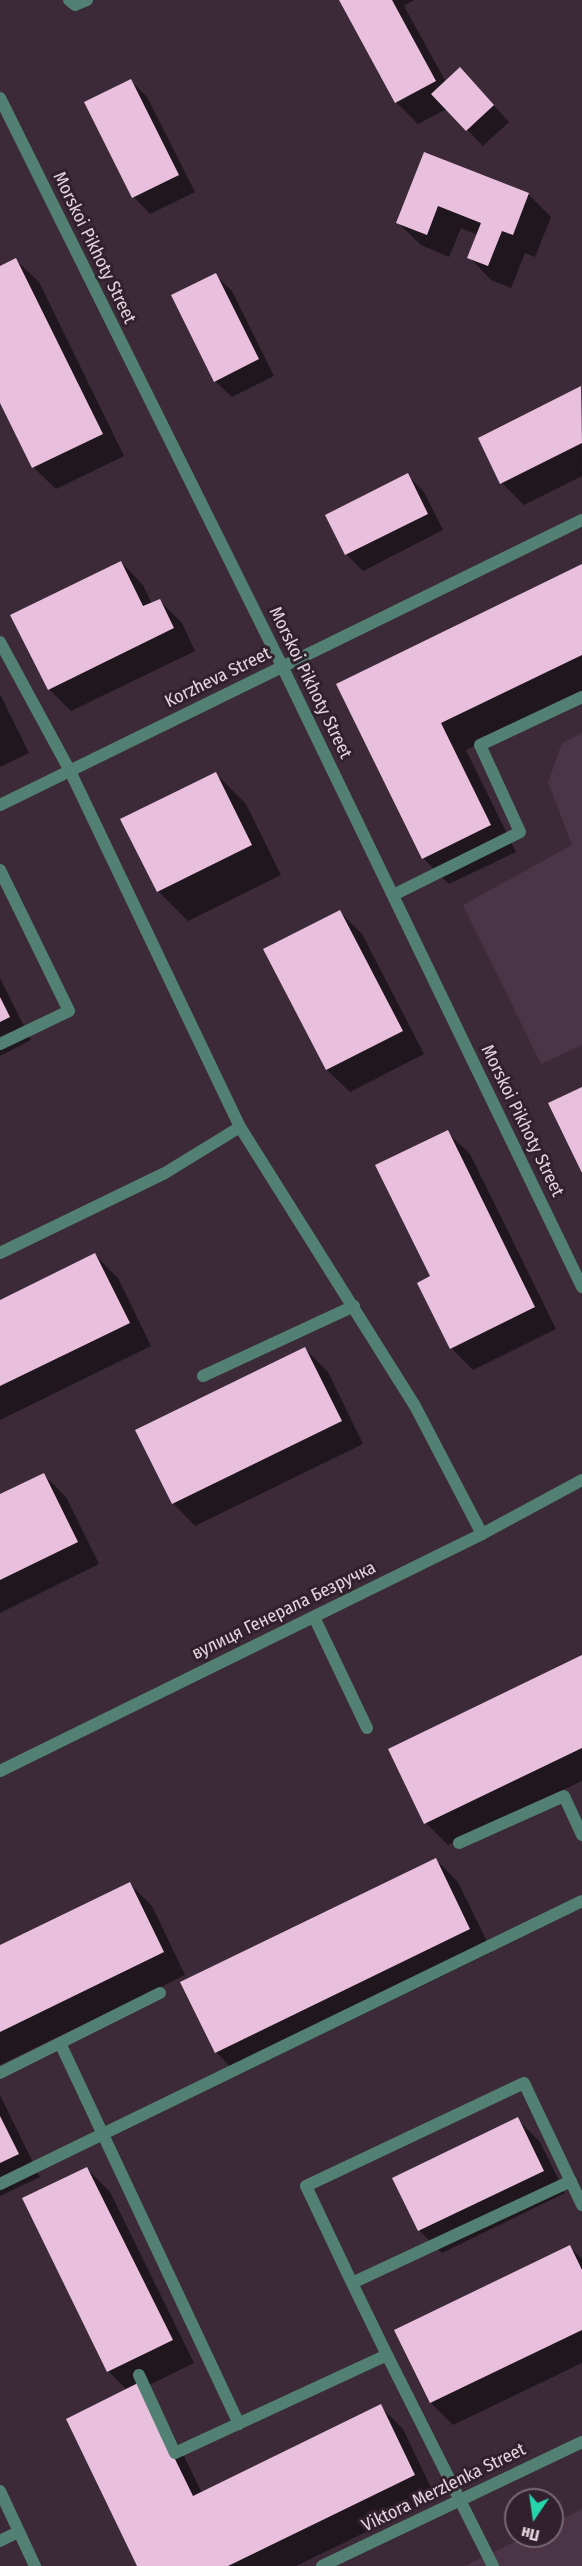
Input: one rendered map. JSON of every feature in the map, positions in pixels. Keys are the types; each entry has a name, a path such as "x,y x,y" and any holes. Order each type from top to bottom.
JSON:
{"street":[{"path":"69,0 75,5 87,0"},
{"name":"Morskoi Pikhoty Street","path":"0,98 282,666 582,1287"},
{"name":"Korzheva Street","path":"0,806 582,520"},
{"path":"0,642 70,771 240,1126 416,1406 482,1534"},
{"path":"393,895 520,832 480,745 582,697"},
{"path":"0,870 69,1011 0,1044"},
{"path":"0,1253 165,1173 240,1126"},
{"path":"203,1376 354,1306"},
{"name":"вулиця Генерала Безручка","path":"0,1771 482,1534 582,1480"},
{"path":"314,1617 367,1728"},
{"path":"459,1843 564,1796 582,1835"},
{"path":"0,2184 582,1901"},
{"path":"0,2073 160,1993"},
{"path":"60,2043 239,2424"},
{"path":"493,2566 462,2500 387,2355 306,2186 524,2083 582,2205"},
{"path":"352,2283 571,2181"},
{"path":"139,2375 175,2453 387,2355"},
{"name":"Viktora Merzlenka Street","path":"322,2566 582,2442"},
{"path":"0,2491 35,2566"},
{"path":"0,2541 18,2532"}],"shaded area":[{"path":"582,733 582,1045 541,1064 463,905 572,845 548,782 562,743"},
{"path":"582,2509 582,2566 465,2566 504,2547 564,2548 564,2518"}],"building":[{"path":"339,0 392,0 436,81 395,103"},
{"path":"460,67 494,105 466,131 431,94"},
{"path":"131,79 179,175 132,198 84,102"},
{"path":"424,152 529,193 513,235 502,231 488,266 467,258 481,223 438,206 427,235 396,223"},
{"path":"16,258 103,434 32,468 0,403 0,266"},
{"path":"216,273 259,359 214,382 171,295"},
{"path":"581,386 582,443 500,484 478,438"},
{"path":"408,473 428,514 345,555 325,515"},
{"path":"121,561 143,606 160,599 174,628 48,690 10,615"},
{"path":"582,564 582,655 441,723 491,825 422,859 336,684"},
{"path":"216,772 252,845 157,892 120,819"},
{"path":"340,910 403,1031 326,1070 263,949"},
{"path":"0,997 10,1017 0,1022"},
{"path":"582,1087 582,1173 548,1103"},
{"path":"448,1130 535,1307 450,1349 417,1283 430,1276 375,1165"},
{"path":"95,1253 130,1323 0,1386 0,1300"},
{"path":"305,1347 342,1421 172,1504 135,1430"},
{"path":"44,1473 78,1542 0,1580 0,1494"},
{"path":"582,1655 582,1748 424,1824 388,1749"},
{"path":"436,1858 470,1929 215,2053 180,1982"},
{"path":"130,1882 164,1952 0,2032 0,1945"},
{"path":"0,2116 19,2154 0,2163"},
{"path":"518,2117 544,2171 418,2231 392,2178"},
{"path":"87,2167 173,2340 107,2372 22,2198"},
{"path":"570,2245 582,2270 582,2330 430,2403 394,2330"},
{"path":"138,2383 193,2496 381,2404 415,2475 228,2566 137,2566 66,2419"}]}
